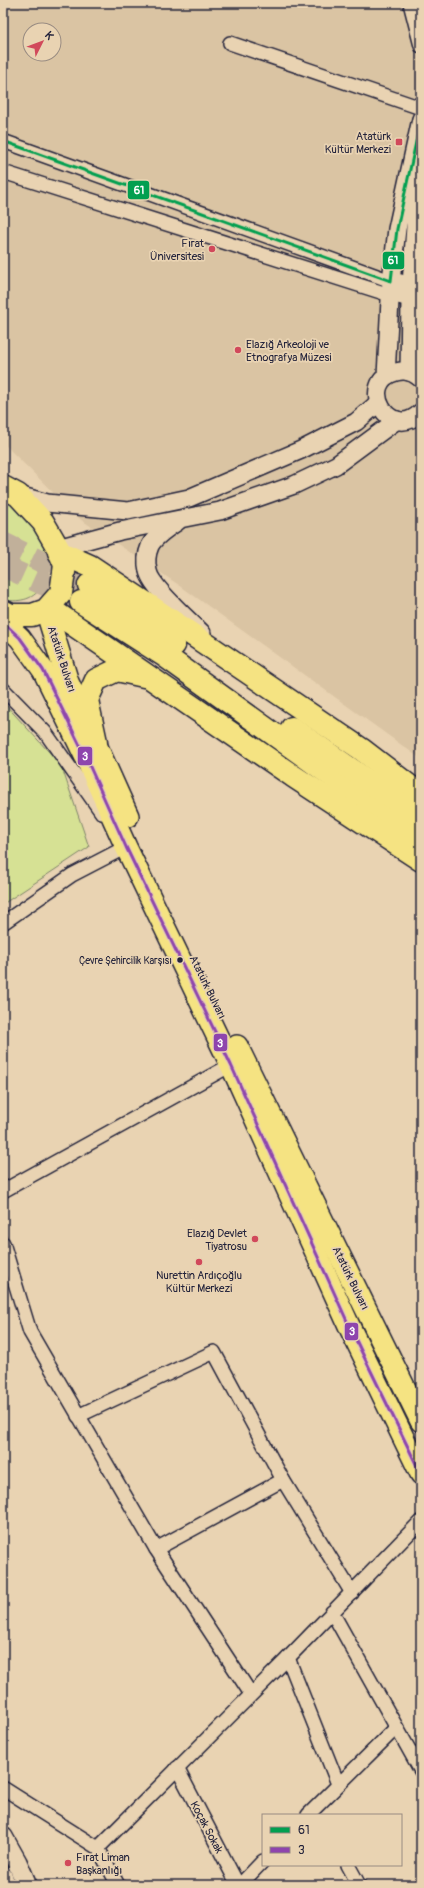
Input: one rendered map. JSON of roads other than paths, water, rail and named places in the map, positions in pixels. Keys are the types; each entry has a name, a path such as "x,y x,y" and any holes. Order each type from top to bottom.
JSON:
{"highway":[{"path":"3,612 12,615 32,615 48,609 61,593 64,565 43,522 11,491"},
{"path":"58,550 90,566 354,745 421,795"},
{"path":"421,818 85,593 165,656 421,840"},
{"path":"48,609 293,776 421,860"},
{"path":"96,742 87,700 96,680 117,670 149,677"}],"main road":[{"name":"Atatürk Bulvarı","path":"48,609 68,682 168,904 421,1421"},
{"name":"Atatürk Bulvarı","path":"3,622 20,638 43,670 86,758 126,847 230,1065 351,1330 421,1474"},
{"path":"3,1837 17,1862 27,1885"},
{"path":"3,1877 5,1885"}],"street":[{"path":"410,3 421,46"},
{"path":"230,43 421,108"},
{"path":"386,376 391,288 397,229 421,118"},
{"path":"421,139 411,293 416,373 401,370 386,376 381,382 378,390 378,403 384,412 397,420 406,421 414,418 421,412"},
{"path":"3,141 391,288"},
{"path":"3,172 411,293"},
{"path":"11,491 47,503 128,511 189,498 301,450 356,422 378,403"},
{"path":"58,550 120,531 220,511 294,485 336,465 397,420"},
{"path":"182,519 161,534 150,546 147,556 148,572 154,583 163,593 233,663"},
{"path":"3,689 45,732 126,847 72,875 3,923"},
{"path":"3,1191 230,1065"},
{"path":"3,1243 30,1332 156,1549 251,1694"},
{"path":"78,1416 214,1352 283,1480 352,1593"},
{"path":"156,1549 283,1480"},
{"path":"98,1848 176,1768 288,1658 421,1521"},
{"path":"332,1612 421,1771"},
{"path":"288,1658 338,1784"},
{"path":"315,1812 338,1784 396,1728"},
{"name":"Koçak Sokak","path":"176,1768 239,1885"},
{"path":"3,1788 98,1848 118,1885"},
{"path":"239,1885 262,1862"},
{"path":"349,1866 359,1885"}],"tunnel":[{"path":"3,543 89,585"},
{"path":"3,566 78,600"}],"place":[{"name":"Atatürk Kültür Merkezi","path":"399,142"},
{"name":"Fırat Üniversitesi","path":"212,249"},
{"name":"Elazığ Arkeoloji ve Etnografya Müzesi","path":"238,350"},
{"name":"Çevre Şehircilik Karşısı","path":"180,960"},
{"name":"Elazığ Devlet Tiyatrosu","path":"255,1239"},
{"name":"Nurettin Ardıçoğlu Kültür Merkezi","path":"199,1262"},
{"name":"Fırat Liman Başkanlığı","path":"68,1863"}]}
